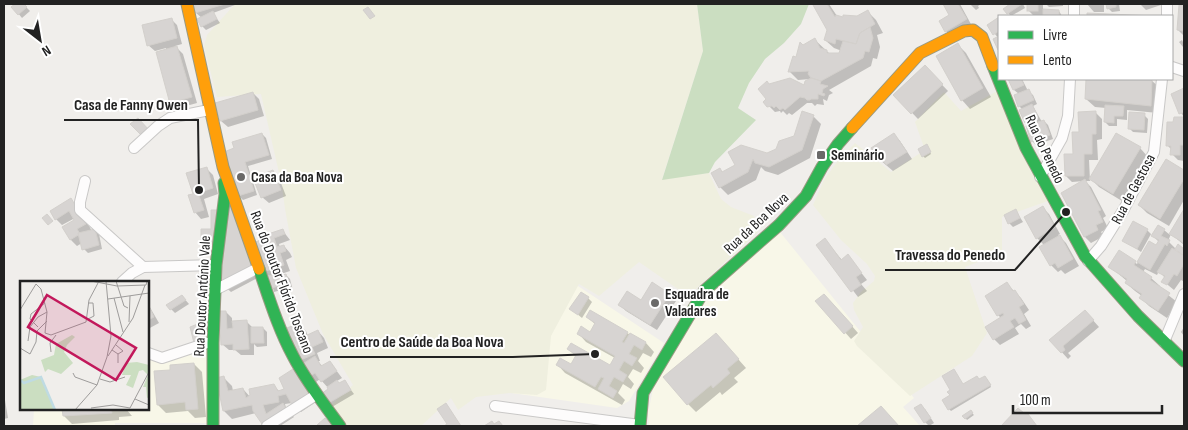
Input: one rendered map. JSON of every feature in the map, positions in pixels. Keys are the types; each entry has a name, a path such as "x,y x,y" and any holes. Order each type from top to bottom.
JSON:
{"street":[{"path":"187,4 223,167"},
{"name":"Rua do Penedo","path":"973,30 982,37 998,77"},
{"name":"Rua da Boa Nova","path":"640,425 643,393 704,291 779,225 806,196 822,167 838,144 920,53 964,31 973,30"},
{"name":"Rua do Penedo","path":"999,80 1026,148 1040,177 1088,261 1184,362"},
{"path":"1040,177 1062,138 1068,116 1070,80"},
{"name":"Rua de Gestosa","path":"1088,261 1124,209 1154,152 1162,80"},
{"path":"134,148 158,126 170,118 209,110"},
{"name":"Rua Doutor António Vale","path":"213,426 215,290 216,265 225,194 223,167"},
{"name":"Rua do Doutor Flórido Toscano","path":"223,167 283,335 316,396 340,426"},
{"path":"84,181 80,210 143,267"},
{"path":"123,281 143,267 216,265"},
{"path":"215,290 258,268"},
{"path":"1164,342 1184,294"},
{"path":"149,353 162,358 207,343 213,343"},
{"path":"267,426 316,396"},
{"path":"495,406 640,425"}],"shaded area":[{"path":"780,232 914,398 903,407 920,426 649,426 648,413 653,389 709,293"},
{"path":"575,284 664,343 629,401 617,408 505,392"},
{"path":"205,349 208,350 209,423 115,423 115,426 33,426 34,410 149,410 149,358 164,363"}],"green space":[{"path":"235,4 697,4 703,51 662,179 709,173 721,199 731,207 754,216 758,232 688,296 639,262 599,296 579,284 551,336 546,390 537,395 509,393 476,397 458,410 451,398 421,426 348,426 330,406 353,385 323,334 296,268 282,186 261,94 217,97 204,46 207,35"},
{"path":"697,4 809,4 801,24 784,43 765,59 749,83 738,108 756,120 715,162 709,173 662,180 703,51"},
{"path":"1001,89 1028,166 1048,201 1002,217 1002,253 965,267 987,333 972,356 910,396 854,341 863,327 854,310 853,303 861,292 874,281 875,276 867,264 841,240 813,205 824,180 837,162 855,143 891,172 925,150 915,122 944,92 961,111"}],"building":[{"path":"15,4 24,4 27,7 18,15 11,7"},
{"path":"198,4 225,4 195,13 193,6"},
{"path":"814,4 827,4 835,17 836,15 843,17 843,15 857,16 868,10 875,24 860,33 856,44 836,39 835,44 824,40 827,30"},
{"path":"943,4 958,4 967,19 945,32 939,21 949,15"},
{"path":"1010,4 1022,4 1007,14 1003,9"},
{"path":"1027,4 1038,4 1038,11 1027,11"},
{"path":"1106,4 1116,4 1116,7 1107,9"},
{"path":"1179,5 1184,5 1184,31 1177,30"},
{"path":"368,7 375,16 370,19 363,10"},
{"path":"1043,9 1059,10 1059,15 1043,15"},
{"path":"213,11 217,19 201,27 197,19"},
{"path":"1087,13 1132,15 1087,15"},
{"path":"172,18 177,38 147,46 142,25"},
{"path":"998,18 998,32 993,35 987,25"},
{"path":"870,27 873,38 869,52 865,51 863,58 821,81 811,78 808,74 809,71 788,72 793,56 796,57 800,42 803,45 815,38 820,48 827,50 827,53 839,53 843,41 856,44 860,33"},
{"path":"998,36 998,50 993,39"},
{"path":"958,43 983,88 961,101 936,56"},
{"path":"177,46 192,97 161,106 160,103 169,100 156,52"},
{"path":"925,65 943,84 911,114 893,95"},
{"path":"790,78 804,85 805,81 811,78 821,81 820,84 828,86 823,89 822,93 825,94 824,96 818,94 818,99 807,100 800,97 785,110 783,108 780,110 776,106 774,108 772,106 767,107 763,102 766,99 758,89 767,81 769,84"},
{"path":"1008,80 1022,80 1024,85 1013,90"},
{"path":"1086,80 1152,80 1151,106 1085,99"},
{"path":"1184,88 1184,112 1179,114 1171,94"},
{"path":"1029,89 1034,100 1018,107 1014,95"},
{"path":"253,92 258,110 220,121 215,103"},
{"path":"1032,104 1038,117 1025,123 1019,110"},
{"path":"1105,105 1124,106 1123,116 1114,116 1114,123 1104,122"},
{"path":"802,111 814,115 802,150 769,167 755,163 753,159 748,172 719,188 711,173 720,168 722,172 735,165 728,152 741,145 767,153 776,149 779,141 794,136"},
{"path":"1096,111 1096,134 1092,134 1092,154 1084,154 1084,176 1065,176 1064,154 1073,154 1072,132 1079,132 1078,112"},
{"path":"1129,112 1145,113 1144,130 1128,129"},
{"path":"1174,117 1184,117 1184,145 1180,145 1180,155 1170,155 1171,146 1166,146 1167,122 1173,122"},
{"path":"138,118 149,130 142,136 130,124"},
{"path":"1044,120 1050,135 1031,142 1026,126"},
{"name":"Casa da Boa Nova","path":"262,133 269,155 245,162 254,191 238,196 224,152 234,148 232,142"},
{"path":"894,133 907,152 886,165 881,158 878,160 871,148"},
{"path":"1116,133 1141,147 1113,194 1089,179"},
{"path":"927,144 931,152 922,157 918,149"},
{"path":"1166,159 1184,170 1184,179 1160,219 1138,205"},
{"path":"207,167 213,188 198,193 204,210 194,213 188,195 193,194 186,173"},
{"path":"273,170 281,190 261,198 253,178"},
{"path":"1085,179 1101,210 1098,211 1103,222 1096,225 1098,230 1084,237 1061,193"},
{"path":"71,198 86,224 77,229 80,234 70,240 62,227 74,220 69,211 55,220 50,211"},
{"path":"234,206 253,268 222,285 224,209"},
{"path":"1043,206 1055,227 1036,239 1024,217"},
{"path":"1016,209 1020,218 1008,224 1004,215"},
{"path":"1184,209 1184,243 1169,234"},
{"path":"211,210 218,210 216,241 201,241 201,229 211,229"},
{"path":"47,214 53,221 48,225 42,218"},
{"path":"1133,221 1148,229 1137,249 1122,241"},
{"path":"1158,225 1165,229 1161,236 1170,240 1167,246 1165,244 1150,270 1137,262 1149,241 1156,245 1159,240 1151,236"},
{"path":"95,229 99,245 82,250 78,233"},
{"path":"283,229 285,234 274,238 277,247 284,245 286,251 280,253 284,265 263,272 253,243 266,238 265,235"},
{"path":"1060,235 1073,259 1058,268 1055,263 1050,266 1039,247"},
{"path":"825,238 841,260 848,254 862,273 856,277 861,285 851,292 816,245"},
{"path":"1178,244 1184,249 1183,255 1175,249"},
{"path":"1172,248 1184,256 1184,264 1177,276 1174,274 1167,285 1161,282 1165,276 1157,272"},
{"path":"1119,250 1136,261 1134,265 1152,277 1150,280 1170,293 1158,311 1139,298 1142,294 1125,283 1127,279 1108,267"},
{"path":"210,271 212,282 201,283 199,273"},
{"path":"286,274 289,283 268,289 265,277 272,275 273,278"},
{"path":"652,282 670,294 650,325 618,305 627,291 641,300"},
{"path":"1007,282 1024,304 1019,307 1026,320 1019,324 1015,318 1010,321 1014,327 993,340 985,327 1004,315 1003,313 997,316 985,296"},
{"path":"581,292 589,297 578,315 569,309"},
{"path":"824,294 853,326 844,334 815,301"},
{"path":"182,295 186,300 170,310 166,305"},
{"path":"149,306 154,317 149,320"},
{"path":"590,310 628,332 622,342 624,343 630,333 646,342 642,350 634,345 629,354 637,358 632,366 624,361 619,370 627,375 623,382 614,377 609,386 617,391 613,398 598,389 604,378 601,377 595,387 556,365 560,358 571,364 576,355 567,349 571,343 610,365 615,356 577,334 581,326 590,332 595,323 586,317"},
{"path":"1085,310 1094,320 1063,346 1065,350 1061,353 1049,340"},
{"path":"219,311 226,311 227,329 233,328 232,321 247,320 249,349 233,350 233,344 221,345"},
{"path":"208,320 213,338 194,343 190,327"},
{"path":"300,323 305,336 318,330 323,342 312,347 315,354 298,361 284,329"},
{"path":"251,327 263,327 264,343 251,343"},
{"path":"716,333 739,359 727,369 730,373 713,388 711,385 687,405 663,377"},
{"path":"315,356 321,366 330,361 337,371 321,382 315,373 309,377 301,365"},
{"path":"194,363 198,409 186,410 185,402 157,405 154,371 170,370 170,365"},
{"path":"293,369 309,394 292,405 286,394 278,396 279,402 263,405 266,414 283,403 286,409 262,424 253,411 252,405 223,411 216,378 224,376 228,391 243,388 246,398 250,395 249,389 274,384 278,391 284,389 279,378"},
{"path":"954,369 963,384 977,376 979,379 985,376 991,385 948,410 942,400 950,395 947,392 950,390 942,376"},
{"path":"337,380 339,383 345,380 351,390 327,404 321,394"},
{"path":"446,403 461,426 444,426 447,424 437,409"},
{"path":"921,404 931,418 924,423 914,408"},
{"path":"881,406 899,426 857,426"},
{"path":"1018,408 1025,414 1028,414 1037,426 1001,426"},
{"path":"62,410 111,410 112,413 63,416"},
{"path":"971,410 973,413 965,419 962,416"},
{"path":"325,418 333,426 317,425"},
{"path":"492,421 494,424 499,421 503,426 484,426"}],"traffic: fast":[{"path":"993,66 998,78"},
{"path":"999,80 1026,148 1085,256 1138,316 1184,361"},
{"path":"640,426 643,393 704,291 779,225 806,196 822,167 852,128"},
{"path":"213,426 213,343 216,265 225,194 224,183"},
{"path":"259,269 278,324 293,356 309,383 340,426"}],"traffic: slow":[{"path":"187,4 223,167 259,269"},
{"path":"852,128 920,53 964,31 973,30 982,37 993,66"}],"place":[{"name":"Seminário","path":"821,155"},
{"name":"Casa da Boa Nova","path":"241,177"},
{"name":"Casa de Fanny Owen","path":"199,190"},
{"name":"Travessa do Penedo","path":"1066,212"},
{"name":"Esquadra de Valadares","path":"655,303"},
{"name":"Centro de Saúde da Boa Nova","path":"595,354"}]}
